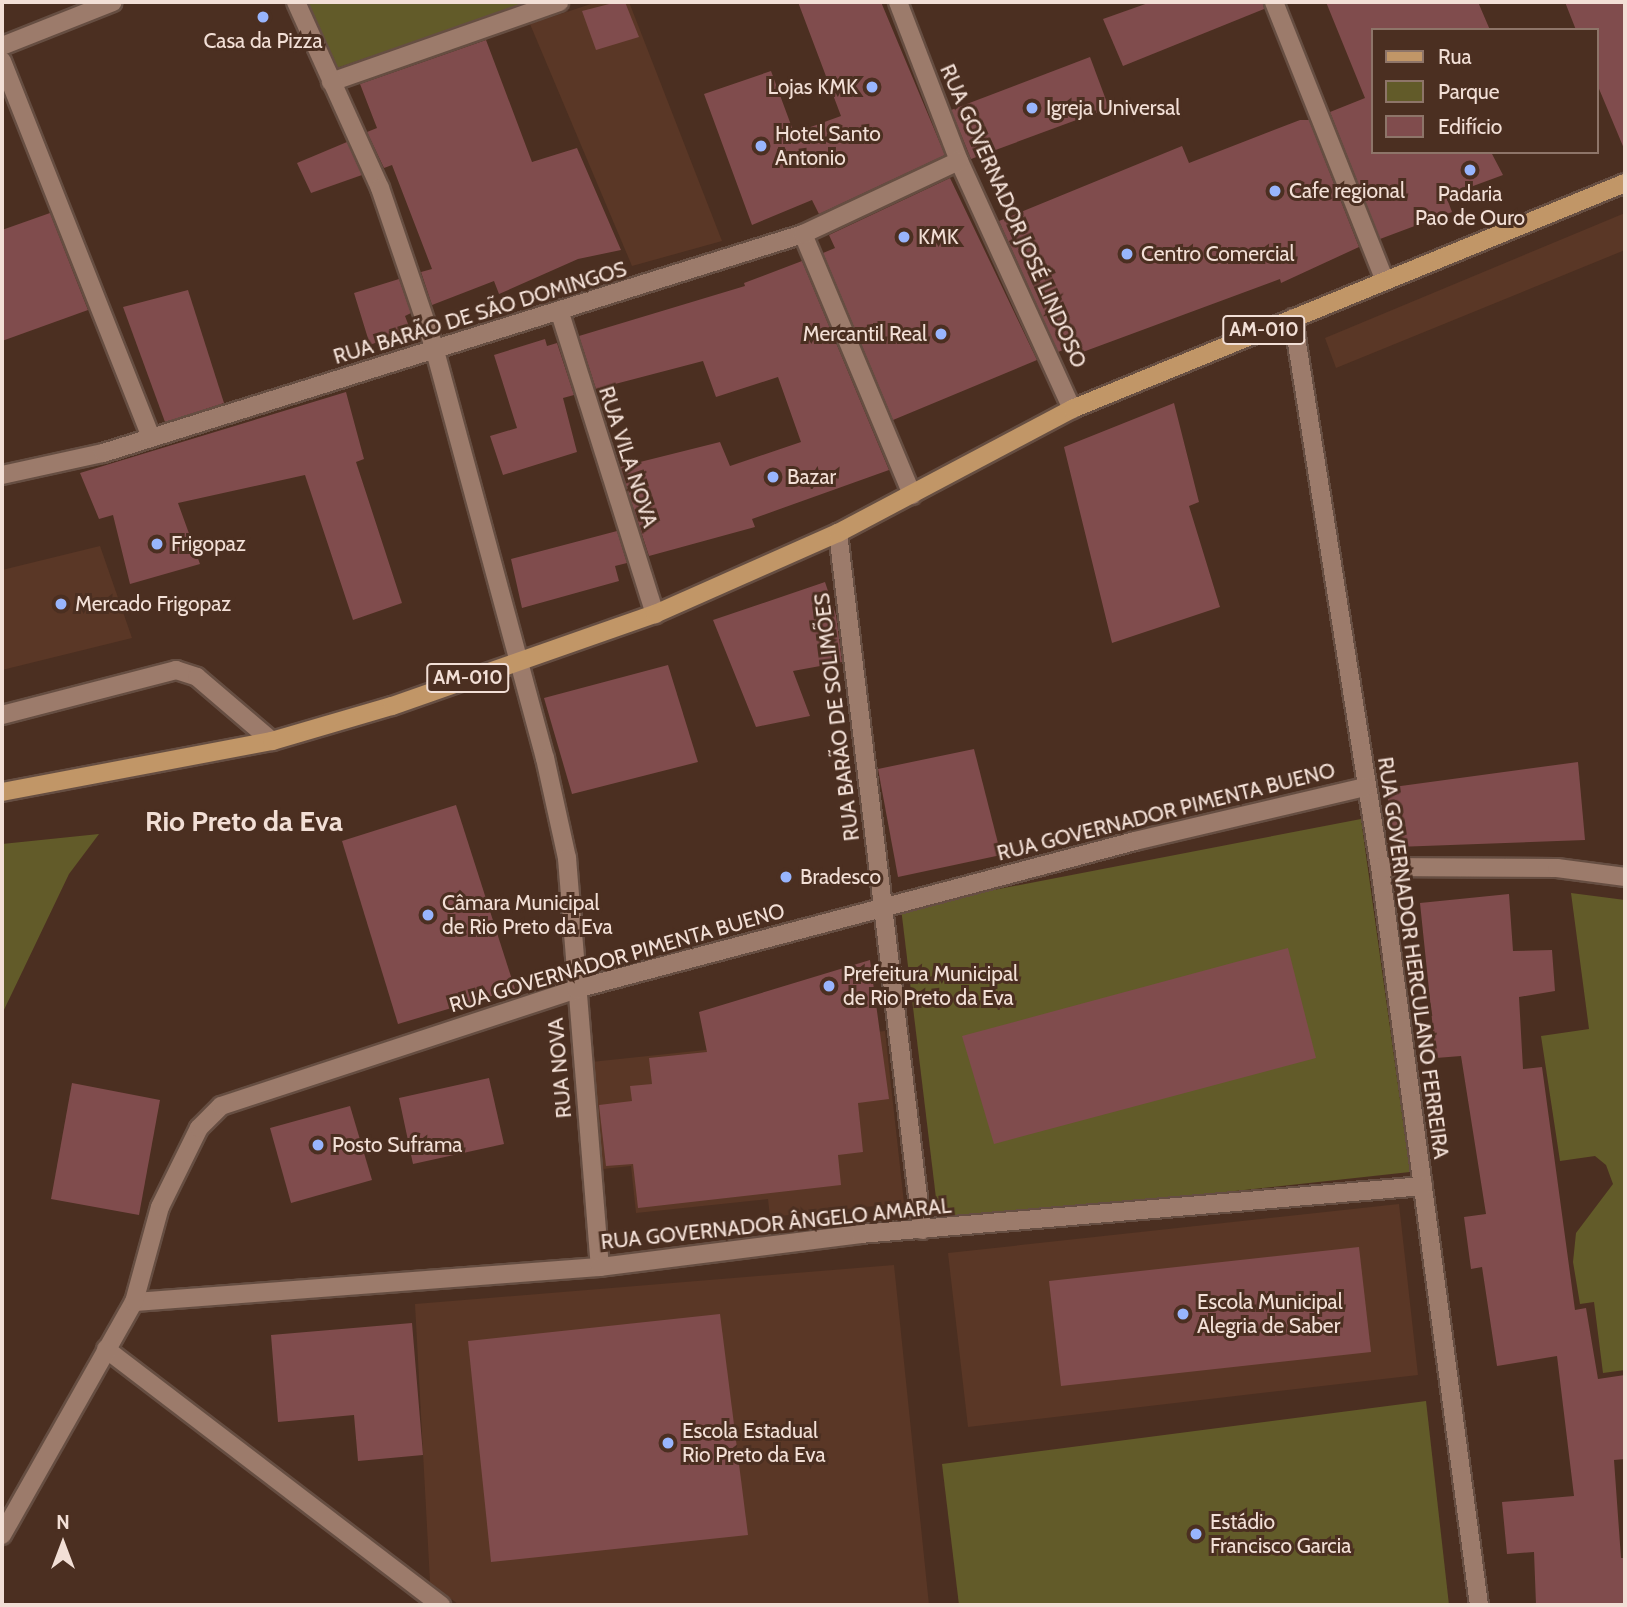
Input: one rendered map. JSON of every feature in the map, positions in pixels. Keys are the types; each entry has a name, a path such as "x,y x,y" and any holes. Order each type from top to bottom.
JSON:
{"main road":[{"name":"AM-010","path":"2,792 272,741 392,706 655,614 838,533 1072,409 1384,279 1625,183"}],"street":[{"path":"2,46 113,2"},
{"name":"RUA NOVA","path":"296,2 380,188 434,347 480,506 516,661 567,858 600,1267"},
{"path":"331,82 559,2"},
{"name":"RUA GOVERNADOR JOSÉ LINDOSO","path":"898,2 959,161 1072,409"},
{"path":"1274,2 1384,279"},
{"path":"2,61 152,438"},
{"name":"RUA BARÃO DE SÃO DOMINGOS","path":"2,475 152,438 434,347 560,313 803,234 959,161"},
{"path":"803,234 912,495"},
{"name":"RUA VILA NOVA","path":"560,313 655,614"},
{"name":"RUA GOVERNADOR HERCULANO FERREIRA","path":"1293,318 1365,787 1380,867 1479,1605"},
{"name":"RUA BARÃO DE SOLIMÕES","path":"838,533 922,1230"},
{"path":"2,715 176,670 198,677 272,741"},
{"name":"RUA GOVERNADOR PIMENTA BUENO","path":"2,1535 134,1302 160,1207 199,1128 221,1106 576,989 883,907 1365,787"},
{"path":"1380,867 1557,868 1625,877"},
{"name":"RUA GOVERNADOR ÂNGELO AMARAL","path":"134,1302 600,1267 922,1230 1423,1186"},
{"path":"106,1349 441,1605"}],"shaded area":[{"path":"597,2 629,2 722,241 632,266 530,24"},
{"path":"1625,213 1625,250 1336,368 1325,338"},
{"name":"Mercado Frigopaz","path":"100,546 132,638 2,670 2,570"},
{"path":"885,1031 904,1203 770,1217 768,1199 636,1213 631,1166 603,1169 591,1062"},
{"name":"Escola Municipal Alegria de Saber","path":"1399,1204 1418,1375 968,1427 948,1253"},
{"name":"Escola Estadual Rio Preto da Eva","path":"894,1265 929,1605 459,1605 430,1582 415,1304"}],"green space":[{"path":"302,2 530,2 328,71"},
{"path":"1361,819 1410,1172 939,1223 901,908"},
{"path":"99,834 69,874 2,1014 2,844"},
{"path":"1571,893 1625,900 1625,1370 1603,1373 1594,1302 1580,1304 1573,1262 1576,1233 1613,1184 1606,1165 1595,1156 1560,1161 1541,1036 1589,1029"},
{"name":"Estádio Francisco Garcia","path":"1426,1401 1449,1605 959,1605 942,1464"}],"building":[{"path":"625,2 639,37 596,50 582,11"},
{"path":"798,2 881,2 945,155 819,214 812,200 752,225 704,94 771,71 794,133 841,116"},
{"path":"1151,2 1263,2 1264,9 1123,66 1103,19"},
{"path":"1326,2 1478,2 1489,28 1372,28 1372,154 1492,154 1503,175 1446,196 1452,212 1380,239 1330,112 1365,98"},
{"path":"1565,2 1625,2 1625,151 1599,89 1599,28 1575,28"},
{"path":"486,40 532,162 577,148 621,250 578,259 499,294 494,281 432,305 421,272 432,269 392,165 384,168 367,132 377,128 360,84"},
{"name":"Igreja Universal","path":"1090,57 1109,108 971,159 951,110"},
{"name":"Centro Comercial","path":"1300,120 1309,120 1359,247 1281,283 1280,279 1072,356 1068,348 1058,352 999,221 1182,146 1189,163"},
{"path":"347,142 362,175 311,193 297,163"},
{"name":"Mercantil Real","path":"950,178 1037,360 893,420 823,253 835,248 829,235"},
{"path":"50,213 88,310 2,341 2,230"},
{"path":"802,261 889,470 752,519 755,527 649,556 620,467 720,442 730,466 801,442 778,377 716,397 703,361 596,389 579,336 745,286 744,283"},
{"path":"399,279 411,313 405,316 410,329 370,345 354,293"},
{"path":"188,290 224,403 165,422 123,307"},
{"path":"545,339 547,346 557,343 574,395 563,398 577,452 503,475 490,436 517,428 494,355"},
{"path":"346,392 364,459 356,462 402,603 353,620 305,475 178,503 200,564 130,584 113,515 99,519 80,473"},
{"path":"1174,403 1199,502 1189,506 1220,607 1112,643 1064,447"},
{"path":"617,531 627,563 615,566 619,581 522,608 511,559"},
{"path":"825,582 836,615 842,662 793,671 810,716 756,727 713,620"},
{"path":"668,665 698,762 572,794 544,698"},
{"path":"974,749 1001,855 898,877 878,769"},
{"path":"1578,762 1585,840 1396,847 1386,788"},
{"name":"Câmara Municipal de Rio Preto da Eva","path":"456,805 515,989 398,1024 342,841"},
{"path":"1509,894 1513,951 1552,950 1555,991 1519,997 1523,1069 1542,1067 1575,1310 1586,1308 1598,1379 1625,1375 1625,1459 1614,1460 1621,1558 1625,1558 1625,1604 1536,1605 1534,1552 1507,1554 1502,1502 1574,1496 1557,1356 1497,1366 1482,1267 1471,1269 1464,1217 1486,1214 1461,1056 1436,1058 1420,903"},
{"path":"1288,948 1316,1058 994,1144 962,1036"},
{"path":"870,960 889,1099 858,1103 863,1152 838,1155 841,1185 638,1208 633,1164 606,1166 599,1105 632,1101 630,1086 652,1084 649,1058 707,1052 699,1012"},
{"path":"489,1078 504,1144 413,1164 399,1098"},
{"path":"72,1083 160,1100 139,1215 51,1199"},
{"name":"Posto Suframa","path":"350,1106 372,1180 291,1203 270,1128"},
{"path":"1359,1247 1371,1352 1061,1386 1049,1281"},
{"path":"720,1314 748,1535 491,1562 468,1341"},
{"path":"412,1323 423,1455 358,1461 354,1415 278,1422 271,1335"}],"place":[{"name":"Casa da Pizza","path":"263,17"},
{"name":"Lojas KMK","path":"872,87"},
{"name":"Igreja Universal","path":"1032,108"},
{"name":"Hotel Santo Antonio","path":"761,146"},
{"name":"Padaria Pao de Ouro","path":"1470,170"},
{"name":"Cafe regional","path":"1275,191"},
{"name":"KMK","path":"904,237"},
{"name":"Centro Comercial","path":"1127,254"},
{"name":"Mercantil Real","path":"941,334"},
{"name":"Bazar","path":"773,477"},
{"name":"Frigopaz","path":"157,544"},
{"name":"Mercado Frigopaz","path":"61,604"},
{"name":"Bradesco","path":"786,877"},
{"name":"Câmara Municipal de Rio Preto da Eva","path":"428,915"},
{"name":"Prefeitura Municipal de Rio Preto da Eva","path":"829,986"},
{"name":"Posto Suframa","path":"318,1145"},
{"name":"Escola Municipal Alegria de Saber","path":"1183,1314"},
{"name":"Escola Estadual Rio Preto da Eva","path":"668,1443"},
{"name":"Estádio Francisco Garcia","path":"1196,1534"}],"district":[{"name":"Rio Preto da Eva","path":"244,821"}]}
